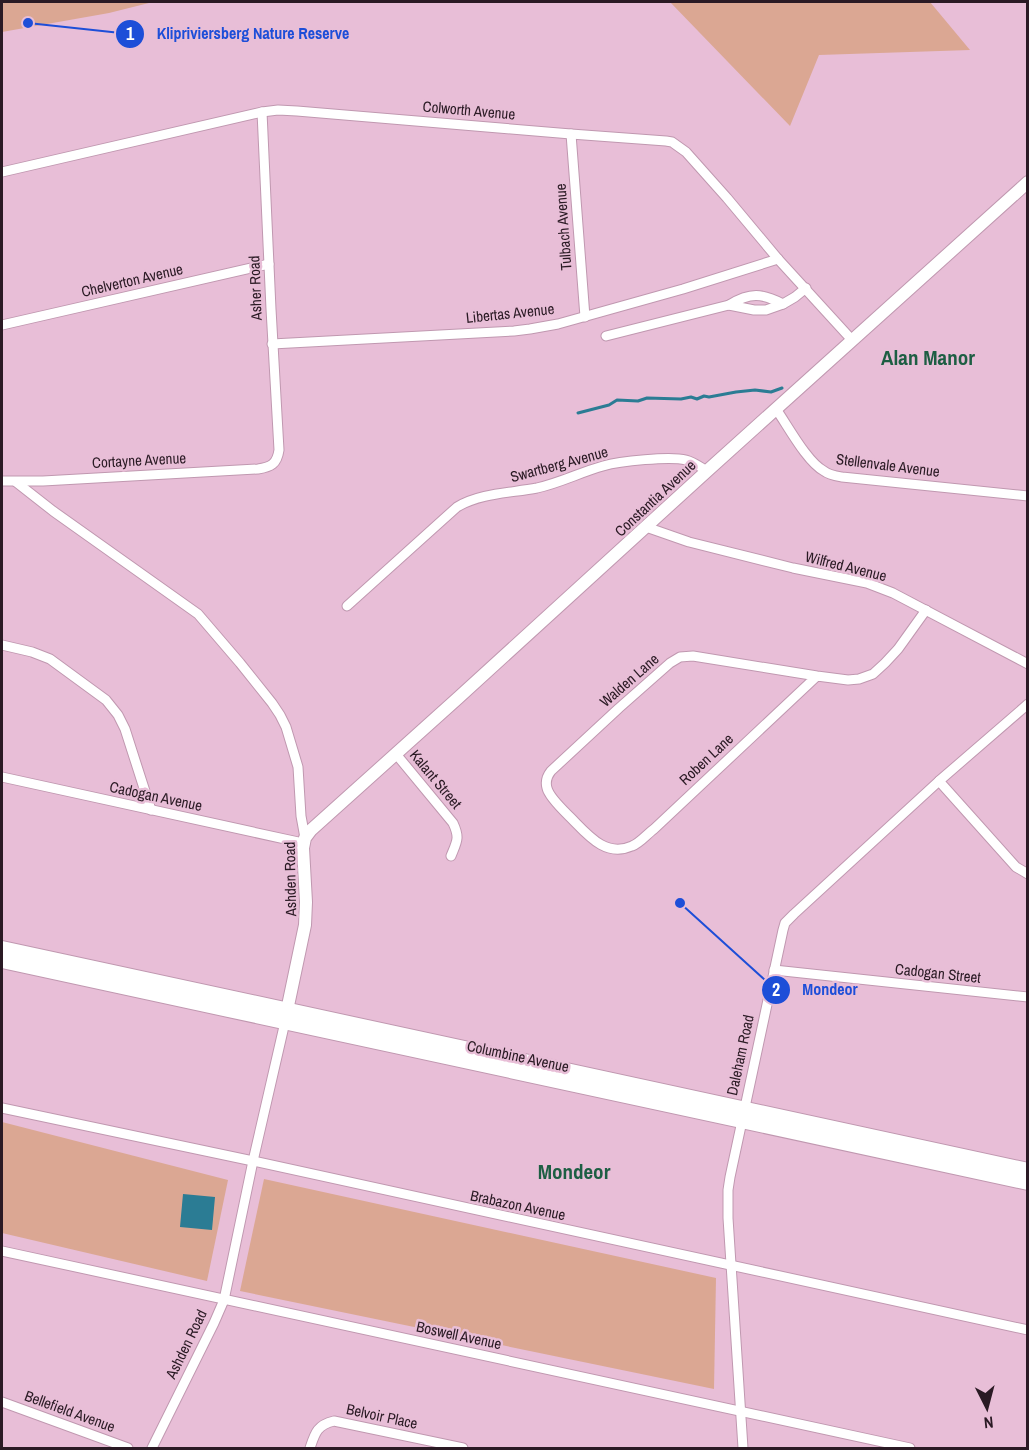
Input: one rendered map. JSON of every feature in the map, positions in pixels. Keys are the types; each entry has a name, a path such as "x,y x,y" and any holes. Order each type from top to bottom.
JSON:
{"main road":[{"name":"Columbine Avenue","path":"2,948 123,981"},
{"name":"Columbine Avenue","path":"2,961 123,981 589,1081 923,1154 1028,1183"},
{"name":"Columbine Avenue","path":"923,1154 1028,1170"}],"street":[{"name":"Colworth Avenue","path":"2,172 278,110 666,141 678,145 686,152 778,259 852,340"},
{"name":"Asher Road","path":"262,112 279,450 276,461"},
{"name":"Tulbach Avenue","path":"571,134 585,317"},
{"name":"Constantia Avenue","path":"304,841 314,826 1028,182"},
{"name":"Libertas Avenue","path":"272,344 530,329 585,317 778,259"},
{"name":"Chelverton Avenue","path":"2,325 269,264"},
{"path":"729,304 754,310 766,310 783,304 806,288"},
{"path":"606,336 729,304 741,298 760,295 783,304"},
{"name":"Stellenvale Avenue","path":"776,409 813,463 830,474 1028,496"},
{"name":"Swartberg Avenue","path":"347,606 464,503 548,485 616,463 679,459 693,462 707,471"},
{"name":"Cortayne Avenue","path":"2,481 262,468 276,461"},
{"name":"Ashden Road","path":"16,482 198,614 280,715 298,767 304,841 305,925 286,1016 224,1300 152,1449"},
{"name":"Wilfred Avenue","path":"646,527 689,542 793,568 867,583 893,593 1028,664"},
{"name":"Walden Lane","path":"609,848 595,842 564,811 548,791 547,777 559,763 670,663 680,657 693,656 817,676 859,679 873,674 885,663 926,610"},
{"path":"2,645 50,659 106,699 125,729 151,810"},
{"name":"Roben Lane","path":"609,848 622,849 638,843 817,676"},
{"name":"Daleham Road","path":"743,1449 728,1190 783,930 789,919 939,781 1028,704"},
{"name":"Kalant Street","path":"396,754 453,823 458,833 458,840 451,856"},
{"name":"Cadogan Avenue","path":"2,777 304,841"},
{"path":"939,781 1016,867 1028,874"},
{"name":"Cadogan Street","path":"774,970 1028,998"},
{"name":"Brabazon Avenue","path":"2,1108 1028,1330"},
{"name":"Boswell Avenue","path":"2,1251 910,1449"},
{"name":"Bellefield Avenue","path":"2,1402 128,1449"},
{"name":"Belvoir Place","path":"310,1449 319,1427 334,1421 463,1449"}],"shaded area":[{"path":"2,2 153,2 109,13 2,32"},
{"path":"670,2 930,2 970,50 819,55 790,126"},
{"path":"2,1122 228,1180 207,1281 2,1233"},
{"path":"264,1179 716,1278 714,1389 240,1291"}],"water":[{"path":"183,1194 215,1197 212,1230 180,1227"}],"waterway":[{"path":"578,413 609,405 617,400 638,401 647,398 691,397 697,399 704,396 755,390 771,392 782,388"}],"place":[{"name":"Klipriviersberg Nature Reserve","path":"28,23"},
{"name":"Mondeor","path":"680,903"}],"district":[{"name":"Alan Manor","path":"928,357"},
{"name":"Mondeor","path":"574,1171"}]}
